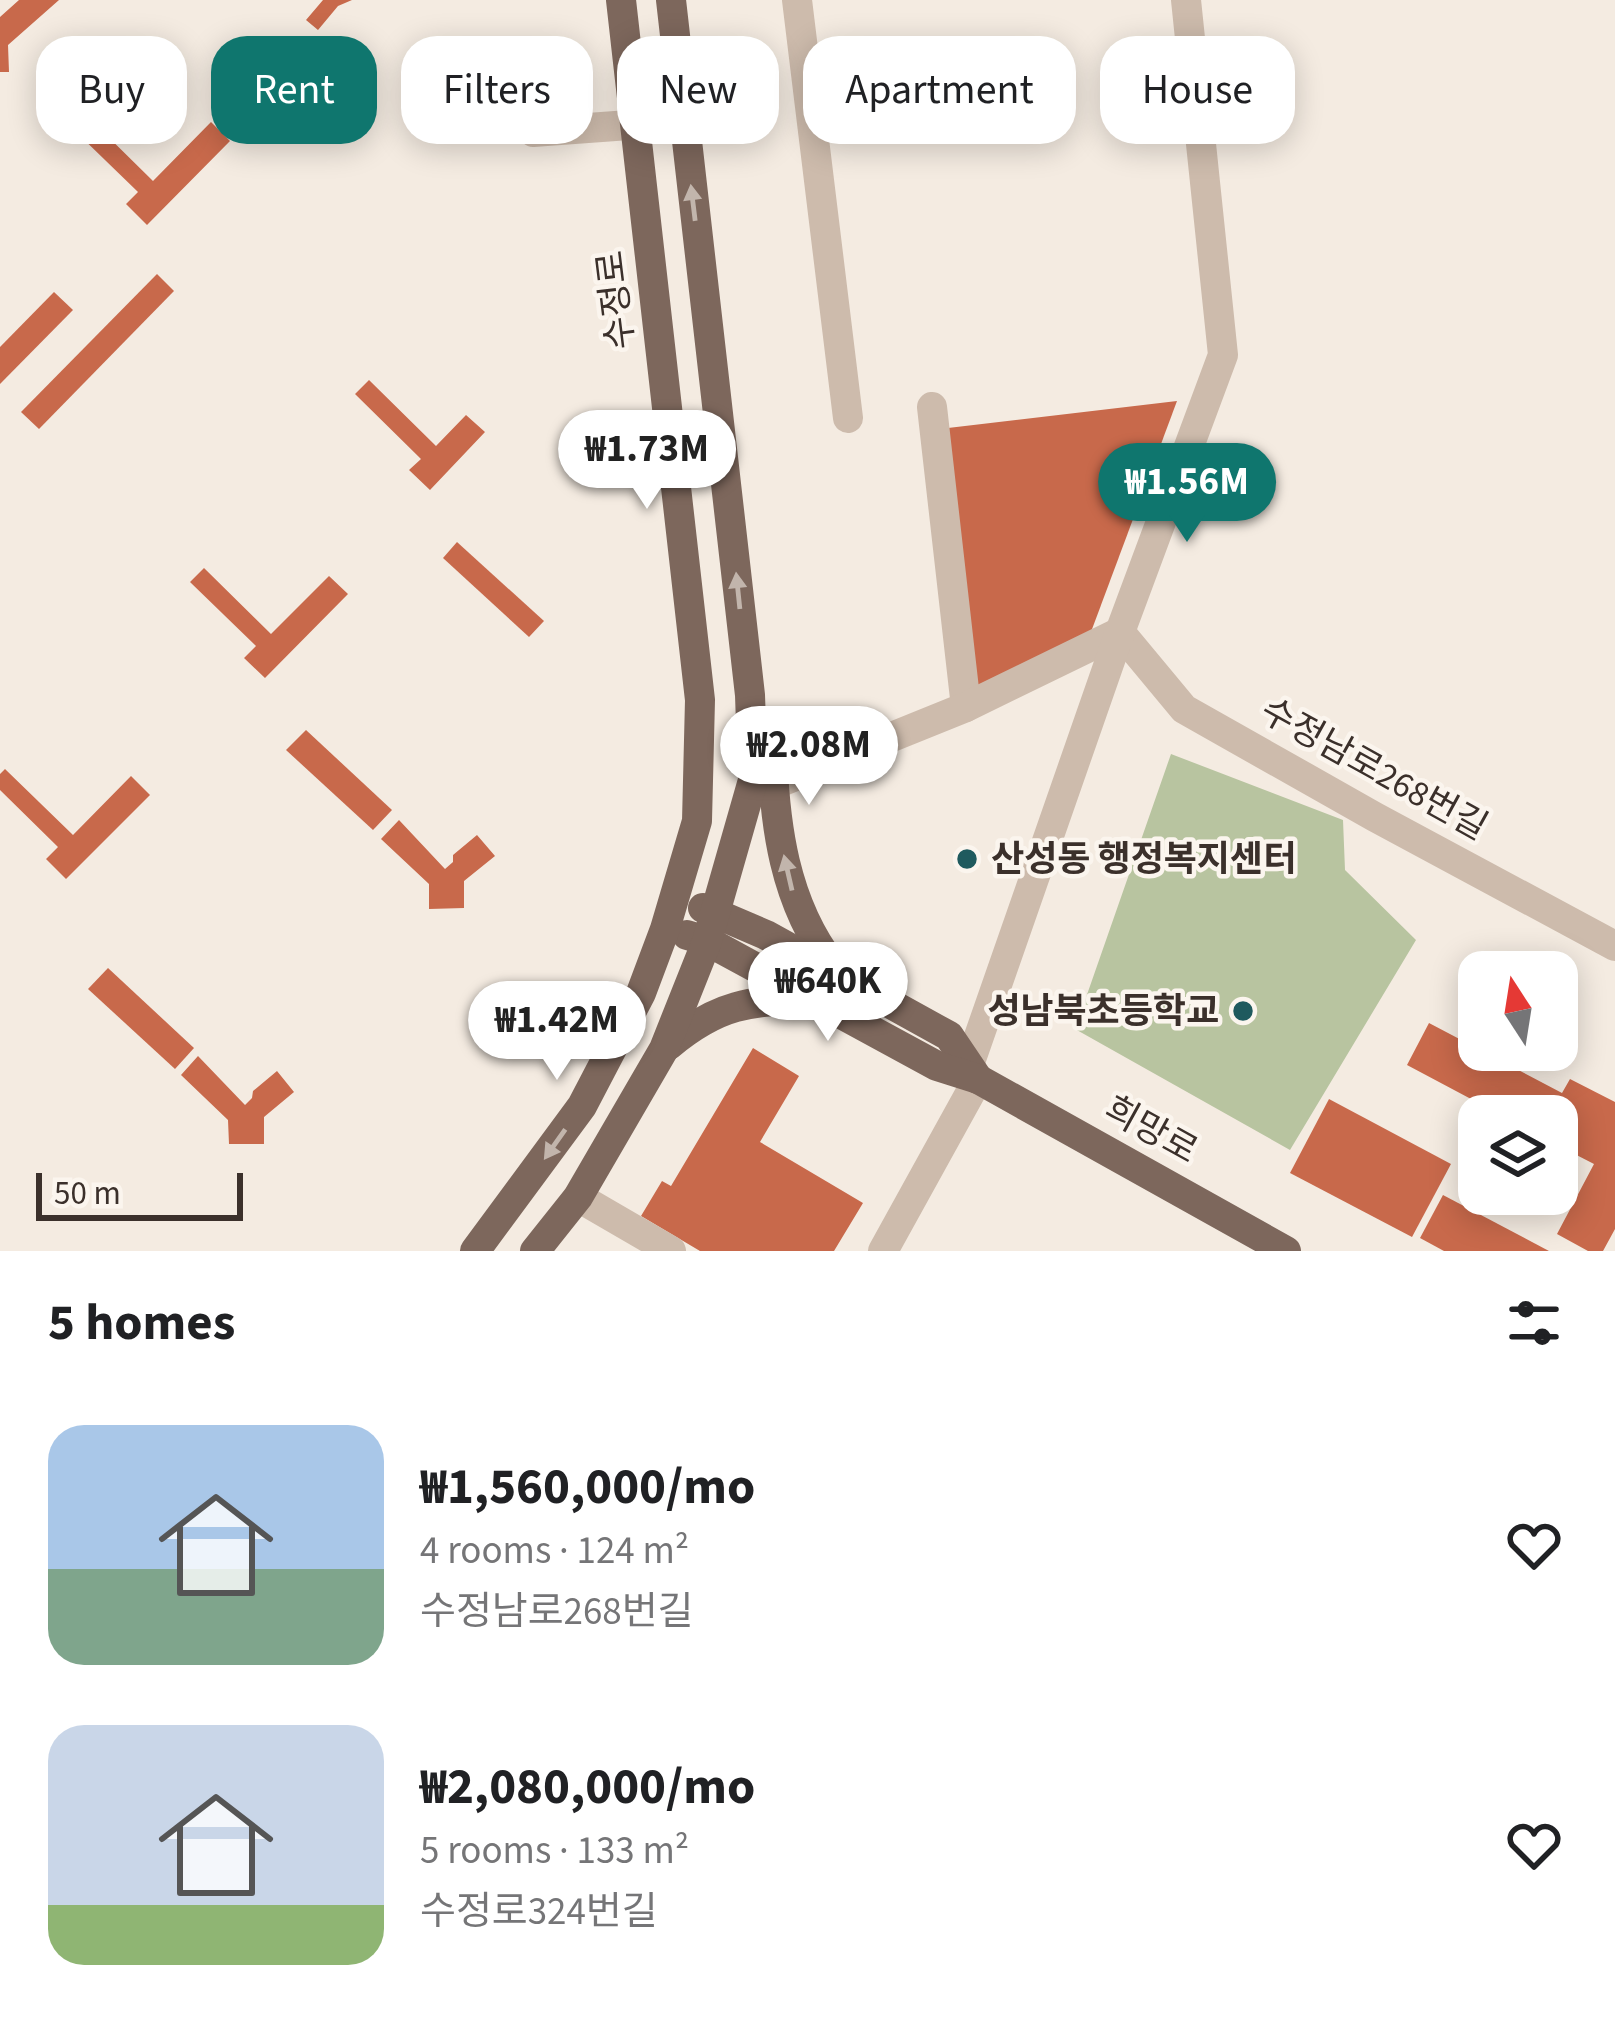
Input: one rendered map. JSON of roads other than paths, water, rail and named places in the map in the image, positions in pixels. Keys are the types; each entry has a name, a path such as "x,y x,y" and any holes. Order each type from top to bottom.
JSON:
{"main road":[{"name":"수정로","path":"621,0 625,36"},
{"path":"670,0 674,36"},
{"name":"수정로","path":"475,1251 582,1106 640,993 670,915 697,821 700,700 637,144"},
{"path":"535,1251 578,1197 664,1049 712,926 753,780 746,665 687,144"},
{"path":"746,665 772,727 773,785 790,886 811,937 841,976"},
{"name":"희망로","path":"670,915 712,926 841,976 950,1036 974,1072"},
{"name":"희망로","path":"712,926 816,1000 937,1066 974,1072 1286,1251"},
{"path":"664,1049 702,1018 761,1000 816,1000"}],"street":[{"path":"797,0 848,418"},
{"path":"883,1251 974,1072 1120,632 1223,355 1186,0"},
{"path":"932,407 966,707"},
{"path":"773,785 966,707 1120,632"},
{"name":"수정남로268번길","path":"1120,632 1184,709 1615,946"},
{"path":"578,1197 671,1251"}],"place":[{"name":"산성동 행정복지센터","path":"967,859"},
{"name":"성남북초등학교","path":"1243,1011"}]}
